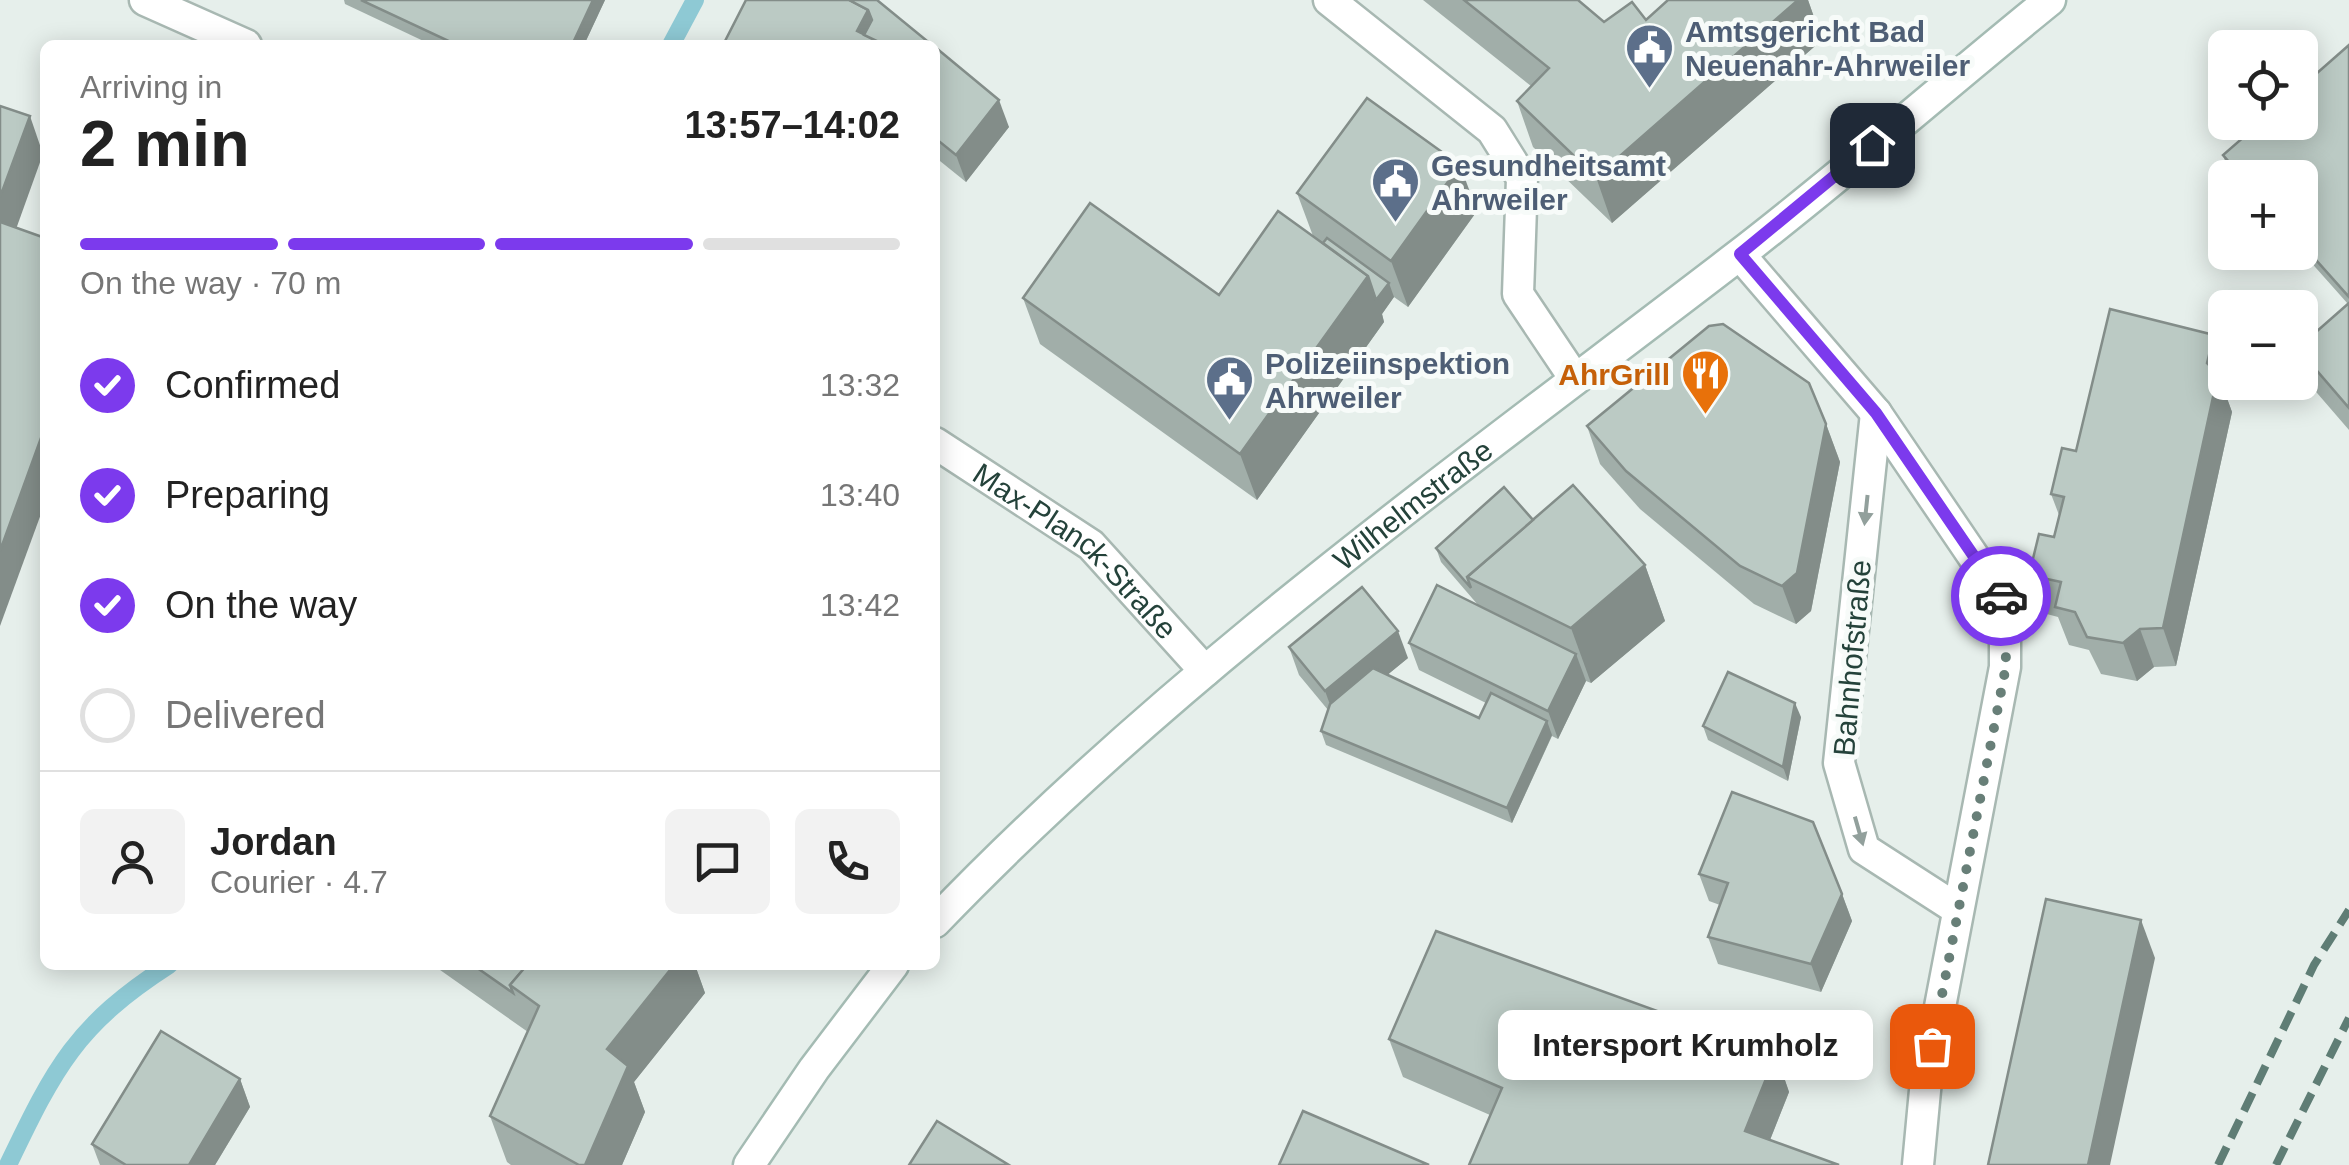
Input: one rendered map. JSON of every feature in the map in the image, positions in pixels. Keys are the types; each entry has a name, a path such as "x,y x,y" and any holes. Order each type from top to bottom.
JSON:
{"street":[{"path":"145,0 235,40"},
{"path":"1329,0 1408,68 1492,130 1522,178 1518,294 1575,379"},
{"name":"Wilhelmstraße","path":"940,917 994,860 1205,672 1575,379 1740,254 2050,0"},
{"path":"1740,254 1876,413 2005,603 2006,666 1926,1080 1918,1165"},
{"name":"Bahnhofstraße","path":"1876,413 1839,764 1864,849 1957,909"},
{"name":"Max-Planck-Straße","path":"940,447 1091,545 1205,672"},
{"path":"749,1165 890,970"}],"building":[{"path":"361,0 593,0 574,40 446,40"},
{"path":"746,0 849,0 868,10 857,31 875,40 726,40"},
{"path":"849,0 877,0 926,40 874,40 864,35 872,20 868,10"},
{"path":"1464,0 1578,0 1604,22 1632,2 1646,20 1668,0 1798,0 1596,177 1517,101 1549,68"},
{"path":"2349,45 2349,297 2318,262 2318,160 2227,160 2223,155 2240,140 2318,140 2318,72"},
{"path":"940,51 999,100 956,155 940,142"},
{"path":"1367,98 1460,165 1391,261 1297,193"},
{"path":"0,106 30,116 0,197"},
{"name":"Polizeiinspektion Ahrweiler","path":"1090,203 1219,295 1278,211 1368,276 1240,454 1023,298"},
{"path":"0,222 40,236 40,441 0,551"},
{"path":"1327,238 1389,283 1376,300 1368,276 1323,243"},
{"path":"2349,303 2349,408 2318,372 2318,330"},
{"path":"2110,309 2208,334 2208,400 2212,400 2163,628 2140,629 2123,643 2087,637 2075,612 2055,607 2061,582 2029,575 2039,534 2054,537 2064,497 2051,494 2062,448 2076,451"},
{"path":"1723,324 1809,383 1826,424 1797,573 1782,586 1740,566 1626,471 1587,426 1709,326"},
{"path":"1573,485 1645,565 1571,628 1467,577"},
{"path":"1504,487 1533,520 1467,577 1471,588 1436,548"},
{"path":"1437,585 1576,654 1548,711 1409,643"},
{"path":"1362,587 1398,631 1325,691 1289,647"},
{"path":"1373,668 1479,718 1491,693 1547,721 1507,808 1321,731 1330,704"},
{"path":"1728,672 1795,703 1783,767 1703,726"},
{"path":"1732,792 1813,822 1842,894 1811,964 1708,937 1728,883 1699,874"},
{"path":"2046,899 2141,920 2088,1165 1988,1165"},
{"path":"1436,931 1776,1054 1745,1131 1839,1165 1469,1165 1502,1088 1389,1039"},
{"path":"480,970 523,970 510,985 513,993"},
{"path":"523,970 670,970 607,1049 628,1066 585,1165 490,1116 539,1006 510,985"},
{"path":"161,1031 240,1079 189,1165 126,1165 92,1144"},
{"path":"1303,1111 1429,1165 1279,1165"},
{"path":"937,1121 1009,1165 909,1165"}],"waterway":[{"path":"674,40 695,0"},
{"path":"8,1165 71,1051 111,1008 162,970"}],"railway":[{"path":"2218,1165 2314,965 2349,910"},
{"path":"2276,1165 2349,1018"}],"way so far":[{"path":"1932,1046 2006,666 2005,603 2001,596"}],"place":[{"name":"Amtsgericht Bad Neuenahr-Ahrweiler","path":"1650,90"},
{"name":"Gesundheitsamt Ahrweiler","path":"1396,224"},
{"name":"AhrGrill","path":"1705,416"},
{"name":"Polizeiinspektion Ahrweiler","path":"1230,422"},
{"name":"Intersport Krumholz","path":"1932,1046"}],"route":[{"path":"1872,145 1740,254 1876,413 2001,596"}]}
